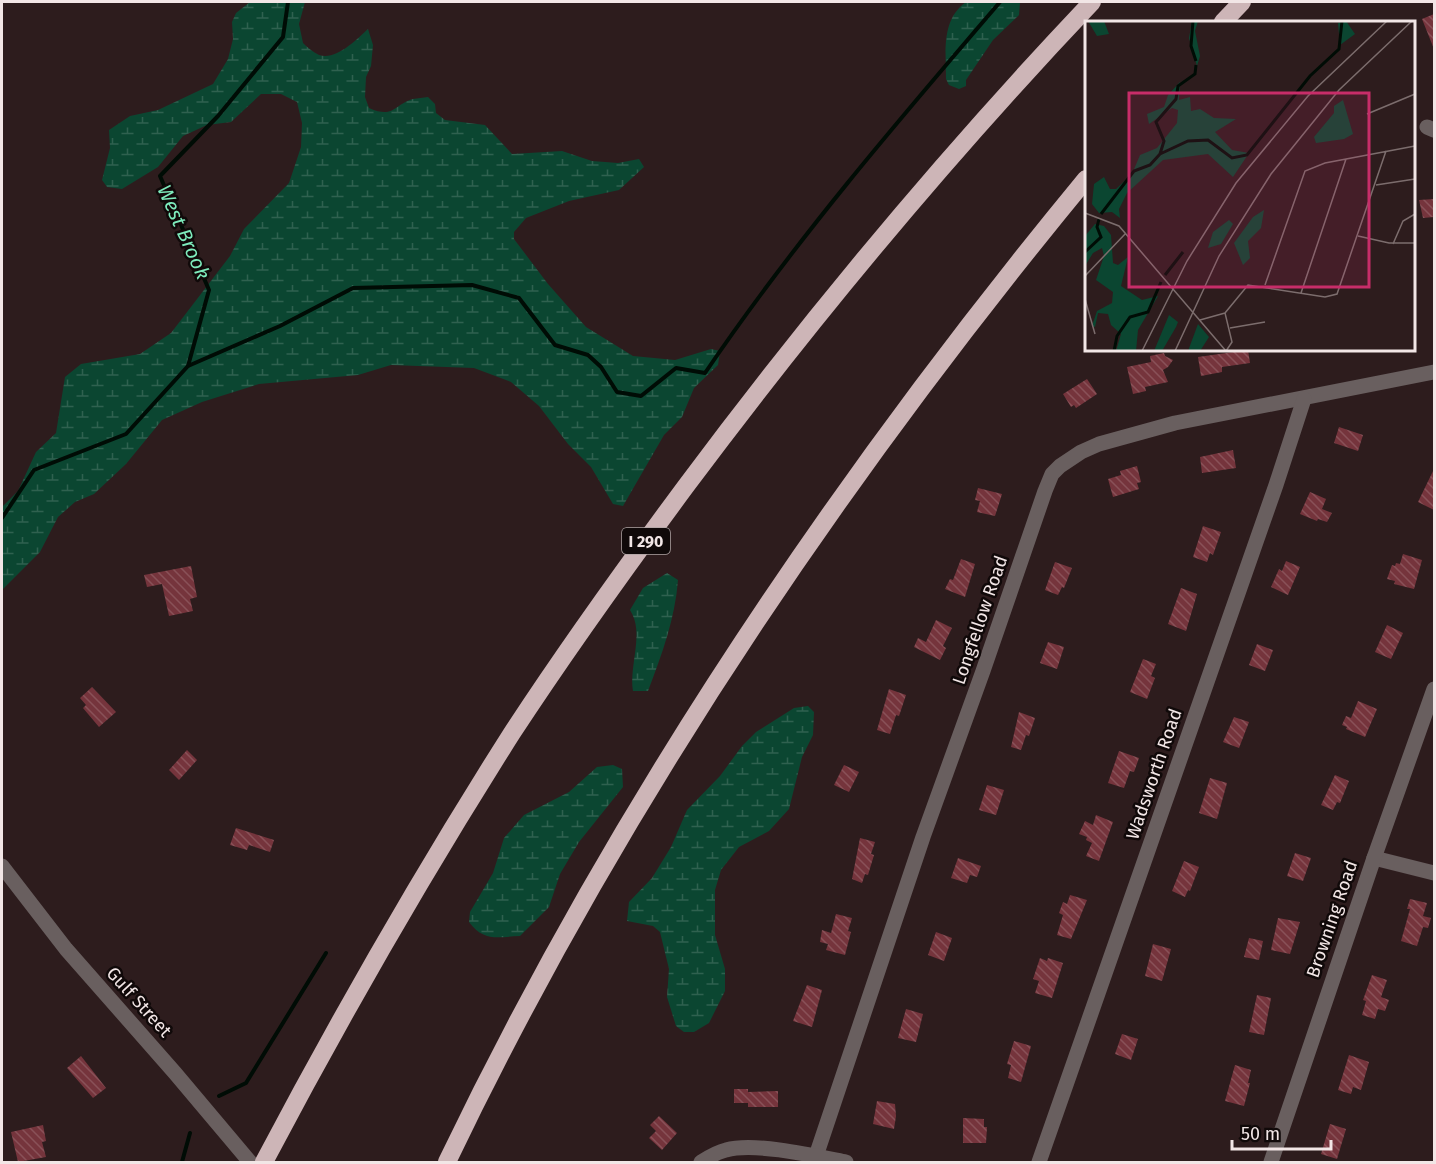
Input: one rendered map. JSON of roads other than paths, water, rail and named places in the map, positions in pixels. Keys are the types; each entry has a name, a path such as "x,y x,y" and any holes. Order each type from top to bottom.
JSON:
{"highway":[{"name":"I 290","path":"264,1162 391,929 467,805 514,730 644,543 750,401 875,244 1006,95 1092,2"},
{"path":"1224,21 1242,2"},
{"path":"447,1162 544,973 610,857 718,678 837,503 928,378 1085,180"}],"street":[{"name":"Longfellow Road","path":"816,1156 923,837 1052,474 1069,459 1099,444 1174,423 1434,372"},
{"name":"Wadsworth Road","path":"1040,1162 1304,399"},
{"name":"Browning Road","path":"1271,1162 1434,689"},
{"path":"1374,858 1434,873"},
{"name":"Gulf Street","path":"2,866 66,949 175,1072 250,1162"},
{"path":"701,1162 717,1153 736,1148 785,1151 846,1162"}],"waterway":[{"name":"West Brook","path":"2,518 34,470 126,434 188,366 209,290 160,176 218,116 283,37 288,2"},
{"path":"188,366 280,326 353,288 472,285 519,298 555,345 588,355 601,367 617,392 641,396 676,368 705,373 810,230 1000,2"},
{"path":"219,1096 246,1083 326,953"},
{"path":"182,1162 190,1133"}]}
